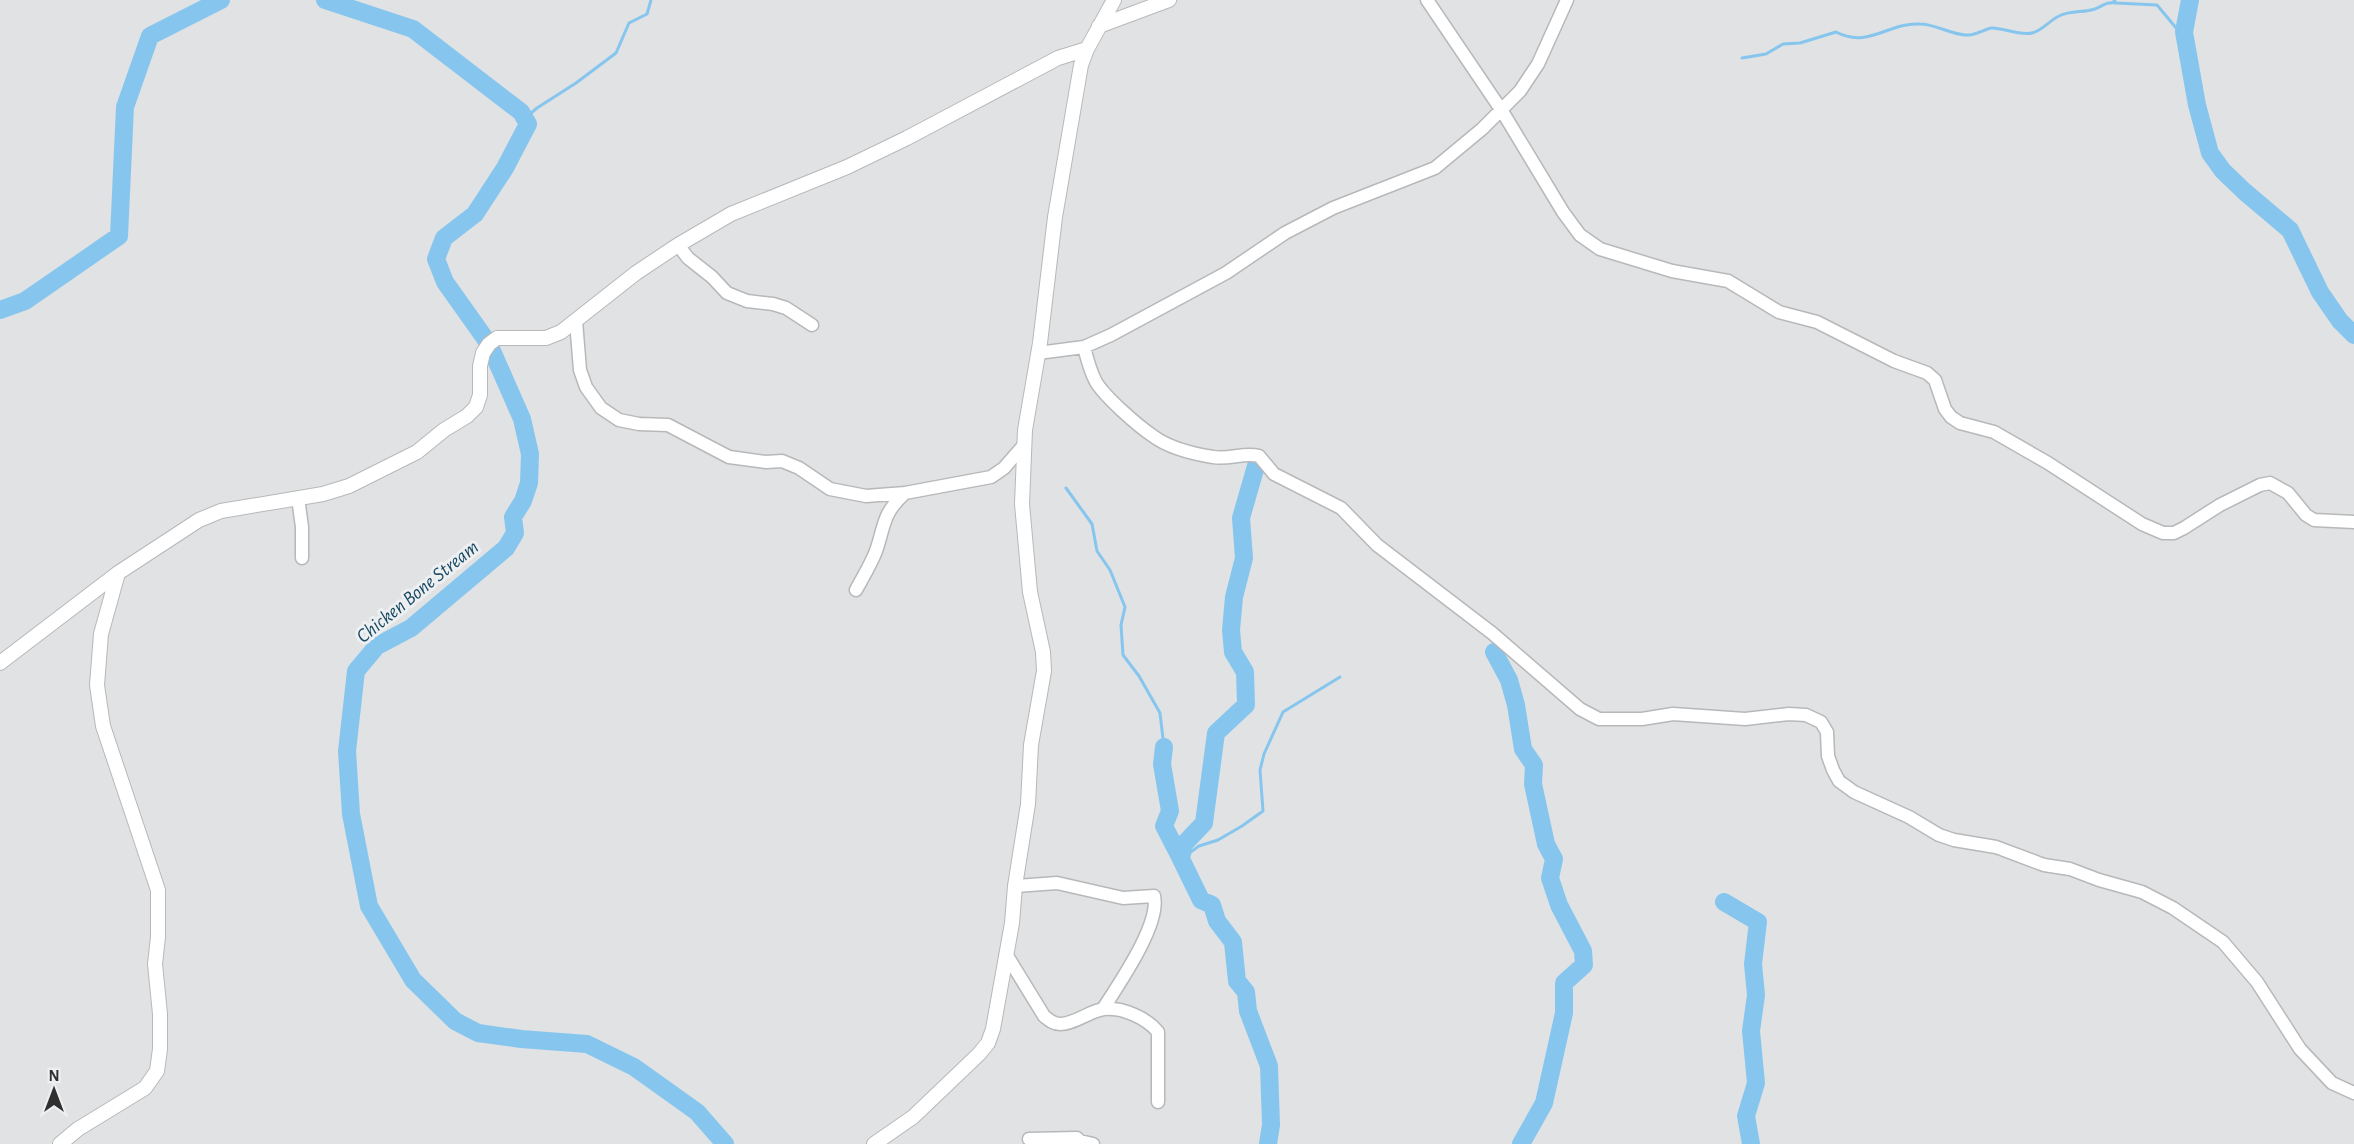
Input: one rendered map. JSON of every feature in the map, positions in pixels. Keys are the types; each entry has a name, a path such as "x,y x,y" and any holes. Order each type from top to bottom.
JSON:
{"street":[{"path":"874,1144 913,1117 988,1043 993,1029 1012,923 1015,886 1028,804 1031,745 1044,662 1030,592 1021,492 1027,415 1038,353 1055,217 1081,65 1087,49 1114,0"},
{"path":"1099,26 1169,0"},
{"path":"1428,0 1502,111 1563,212 1580,235 1600,249 1672,271 1728,281 1779,312 1817,322 1894,361 1927,373 1935,380 1945,409 1951,417 1960,423 1994,432 2142,524 2163,534 2174,533 2236,497 2260,485 2270,483 2288,493 2306,515 2314,520 2354,522"},
{"path":"1038,353 1084,347 1226,273 1285,233 1333,208 1435,168 1502,111 1520,91 1538,64 1567,0"},
{"path":"0,663 118,573 163,541 199,520 221,511 323,494 349,486 417,452 476,407 480,395 480,366 483,353 497,338 546,338 576,321 636,273 678,244 731,214 847,167 908,138 1058,58 1087,49"},
{"path":"678,244 688,258 712,277 727,293 747,301 786,308 812,325"},
{"path":"576,321 580,370 586,387 601,408 619,420 639,424 668,425 729,457 766,462 782,461 799,468 830,489 866,496 905,493 991,477 1004,468 1024,445"},
{"path":"1084,347 1097,383 1154,437 1178,448 1224,459 1248,455 1259,456 1274,474 1341,508 1377,545 1492,633 1580,710 1599,719 1642,719 1672,714 1745,718 1789,714 1806,716 1821,722 1827,732 1828,756 1833,770 1839,781 1854,792 1939,835 1996,848 2044,865 2070,869 2142,892 2173,908 2223,942 2257,982 2300,1049 2332,1083 2354,1093"},
{"path":"856,590 875,552 884,519 893,503 905,493"},
{"path":"298,498 302,527 302,558"},
{"path":"60,1144 78,1129 145,1088 154,1078 159,1064 160,1014 155,964 158,937 158,890 103,726 97,685 101,634 118,573"},
{"path":"1015,886 1057,883 1123,898 1154,896 1156,904 1141,947 1103,1009"},
{"path":"1006,954 1044,1016 1053,1023 1062,1024 1103,1009 1117,1010 1153,1026 1158,1032 1158,1102"},
{"path":"1029,1139 1077,1138 1093,1144"}],"waterway":[{"name":"Chicken Bone Stream","path":"0,310 25,301 119,236 125,107 150,36 221,0"},
{"name":"Chicken Bone Stream","path":"325,0 413,29 521,112 528,124 505,168 475,214 444,238 436,259 445,282 489,344 522,419 530,454 529,483 523,501 513,517 515,533 506,548 411,628 377,646 356,671 347,751 351,814 369,906 413,980 455,1021 478,1033 587,1044 634,1067 697,1112 725,1144"},
{"path":"528,124 530,114 537,108 616,53 629,23 647,14 651,0"},
{"path":"2114,0 2116,3 2157,5 2177,29 2184,32"},
{"path":"2190,0 2184,32 2197,105 2210,153 2223,171 2290,230 2320,292 2340,321 2354,335"},
{"path":"1742,58 1766,54 1783,44 1800,43 1836,32 1858,38 1909,24 1926,24 1965,35 1991,28 2032,33 2064,14 2095,9 2107,3 2116,3"},
{"path":"1258,459 1241,518 1244,558 1234,597 1231,630 1233,652 1245,672 1246,705 1216,733 1204,823 1184,844 1181,859 1201,900 1212,905 1217,921 1233,942 1237,981 1246,992 1248,1011 1269,1066 1271,1125 1268,1144"},
{"path":"1066,488 1092,524 1097,551 1110,570 1125,607 1121,625 1123,655 1139,676 1160,713 1164,747"},
{"path":"1494,652 1509,680 1516,705 1523,749 1534,765 1533,784 1546,844 1554,859 1550,878 1559,905 1583,951 1584,965 1564,983 1564,1013 1544,1103 1521,1144"},
{"path":"1181,859 1199,846 1218,840 1242,826 1263,811 1260,770 1264,754 1283,712 1340,677"},
{"path":"1164,747 1162,764 1170,811 1164,826 1181,859"},
{"path":"1724,902 1758,922 1753,964 1756,995 1751,1031 1756,1083 1746,1116 1751,1144"}]}
